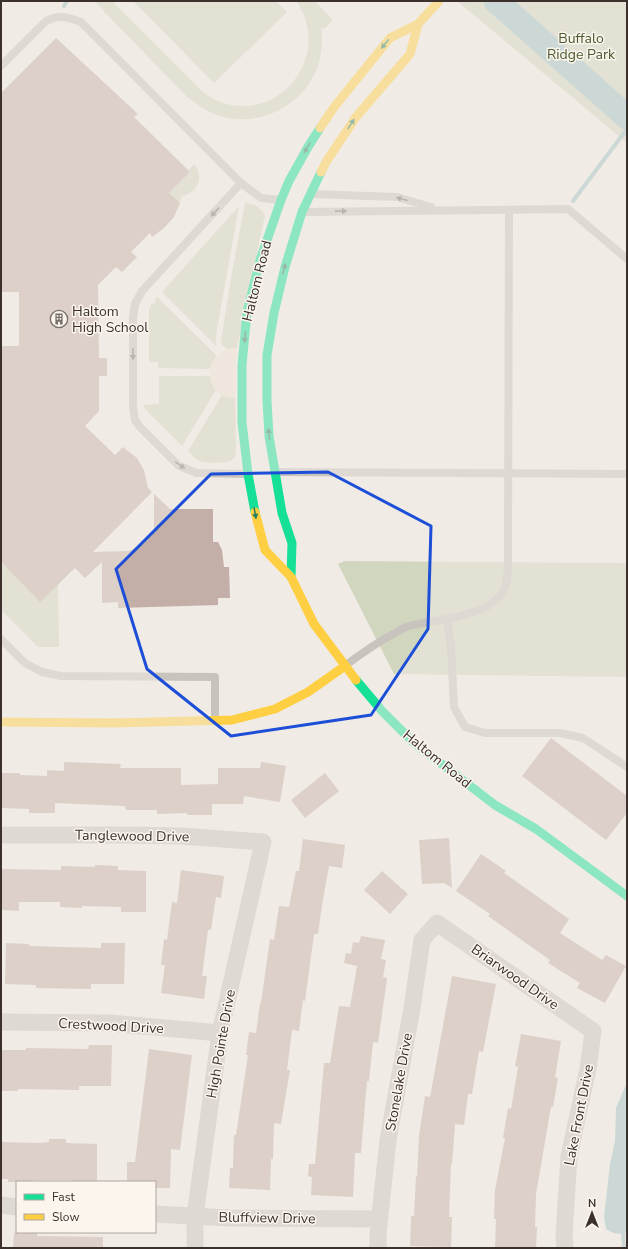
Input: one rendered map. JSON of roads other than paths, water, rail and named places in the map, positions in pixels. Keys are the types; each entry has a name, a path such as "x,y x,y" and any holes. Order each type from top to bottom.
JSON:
{"main road":[{"name":"Haltom Road","path":"439,1 418,24 390,38 335,106 308,146 290,181 289,201 260,260 247,312 242,365 242,422 252,474 256,518 265,550 291,577 314,624 344,666 382,711 413,742 495,805 536,829 627,896"},
{"name":"Haltom Road","path":"291,577 292,543 282,513 272,473 266,401 268,355 274,313 285,267 302,212 326,162 356,117 410,54 418,24"},
{"path":"289,201 311,194"},
{"path":"289,201 302,212"},
{"path":"1,722 113,723 232,720 275,709 308,692 344,666"}],"street":[{"name":"Tanglewood Drive","path":"1,835 181,836 263,842"},
{"name":"High Pointe Drive","path":"194,1248 195,1216 220,1033 263,842"},
{"name":"Briarwood Drive","path":"437,923 593,1031"},
{"name":"Stonelake Drive","path":"378,1248 379,1219 388,1140 412,1008 422,940 437,923"},
{"name":"Crestwood Drive","path":"1,1022 110,1024 220,1033"},
{"name":"Lake Front Drive","path":"565,1248 564,1236 569,1156 588,1069 593,1031"},
{"path":"1,1205 16,1207"},
{"name":"Bluffview Drive","path":"156,1214 229,1218 379,1219"}],"lane":[{"path":"1,66 46,21 53,17 67,17 81,22 241,183 261,198 289,201"},
{"path":"241,183 142,291 135,304 133,318 133,407 135,420 140,427 179,466 197,474 252,474"},
{"path":"311,194 397,197 440,210"},
{"path":"302,212 568,209 627,259"},
{"path":"344,666 376,644 407,626 447,619 483,609 501,595 505,585 508,544 509,210"},
{"path":"272,473 627,474"},
{"path":"447,619 451,646 454,707 466,727 485,733 560,733 583,738 627,766"},
{"path":"1,639 25,663 42,672 60,676 215,677 215,720"}],"water":[{"path":"627,1082 627,1232 619,1234 606,1229 604,1217 610,1164 615,1141 616,1108"}],"waterway":[{"path":"64,6 67,1"},
{"path":"496,1 627,117"},
{"path":"573,201 627,129"},
{"path":"623,1234 624,1248"}],"place":[{"name":"Haltom High School","path":"59,319"}],"park label":[{"name":"Buffalo Ridge Park","path":"581,46"}]}
